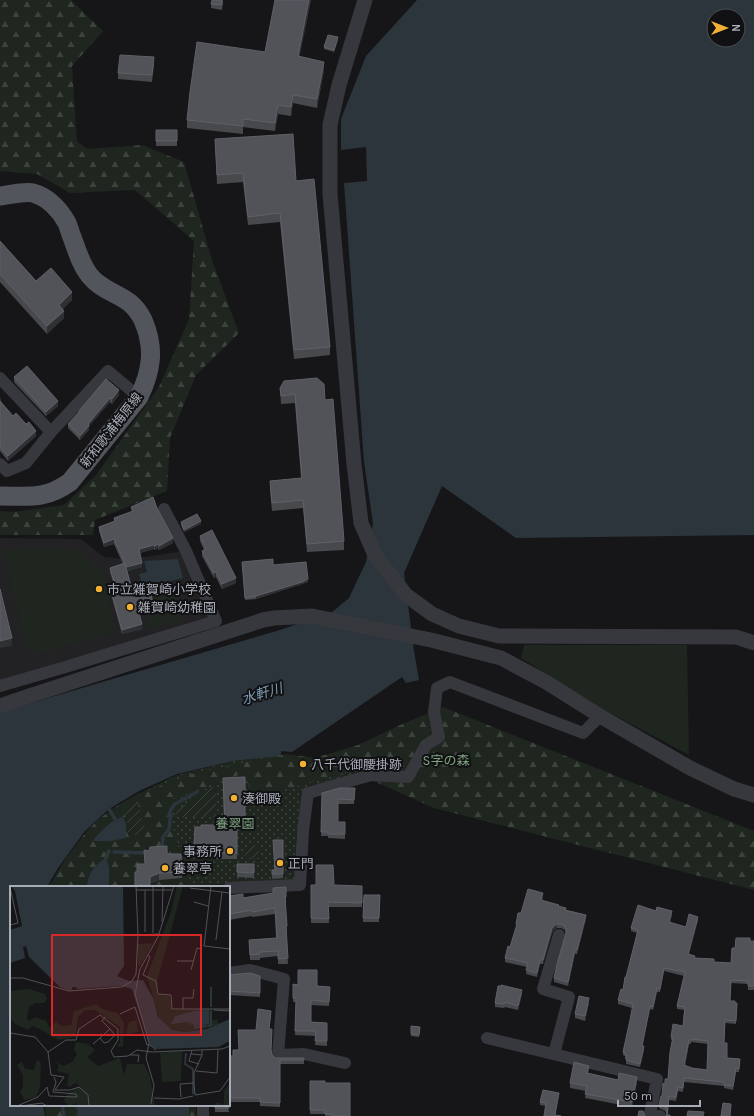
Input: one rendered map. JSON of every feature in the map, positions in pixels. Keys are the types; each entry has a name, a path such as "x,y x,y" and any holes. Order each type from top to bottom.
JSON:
{"main road":[{"name":"新和歌浦梅原線","path":"0,196 32,193 43,196 52,203 67,224 80,260 90,276 99,285 132,304 139,312 149,339 151,356 146,382 139,397 70,482 62,488 42,495 0,496"}],"street":[{"path":"365,0 339,85 330,126 330,194 354,464 361,523 375,555 406,595 432,614 459,626 499,636 736,637 754,643"},
{"path":"0,464 7,471 26,463 51,432 108,370 139,397"},
{"path":"0,378 51,432"},
{"path":"0,686 23,677 216,621 186,551 164,509"},
{"path":"0,706 263,620 312,616 431,640 501,658 546,682 600,716 690,768 734,788 754,795"},
{"path":"23,677 29,696"},
{"path":"230,888 300,884 303,831 308,793 371,775 408,777 426,745 439,737 434,712 437,688 450,682 583,734 600,716"},
{"path":"554,1054 569,997 543,989 559,934"},
{"path":"230,973 250,970 284,979 278,1055 304,1054 345,1063"},
{"path":"486,1038 657,1079 650,1114 660,1116"}],"shaded area":[{"name":"市立雑賀崎小学校","path":"0,538 81,539 104,557 125,559 183,551 209,618 0,681"}],"green space":[{"path":"0,0 71,0 103,31 72,66 77,142 88,149 142,145 184,162 212,260 239,333 196,375 170,438 167,491 95,520 93,535 0,535 0,511 13,512 64,505 96,475 159,387 189,319 194,241 135,190 70,193 37,174 0,171"},
{"path":"4,550 75,550 103,571 116,631 40,654 25,644"},
{"path":"174,591 181,620 151,628 146,611 157,608 154,596"},
{"path":"524,645 687,645 689,755 599,707 521,658"},
{"name":"S字の森","path":"443,707 754,831 754,890 434,808 351,771 258,797 241,774 172,799 173,827 189,880 189,886 50,886 65,860 87,831 112,809 136,795 195,773 286,754 315,758 358,745"},
{"name":"養翠園","path":"281,756 411,764 322,784 310,785 305,788 296,837 295,880 196,886 50,886 65,860 87,831 112,809 136,795 177,775 233,761"},
{"path":"216,786 216,817 176,817 176,811 208,789"},
{"path":"134,798 138,804 145,830 129,838 127,819 121,810"},
{"path":"248,843 259,846 259,858 244,858"},
{"path":"45,1106 196,1106 196,1116 46,1116"}],"water":[{"name":"水軒川","path":"417,0 754,0 754,535 516,538 442,486 404,573 419,680 406,683 402,677 292,752 281,751 281,756 233,761 177,774 139,791 109,809 85,831 58,868 48,886 10,886 10,1106 43,1106 45,1116 0,1116 0,712 280,630 332,612 349,598 366,562 373,523 364,462 344,183 367,181 366,147 341,150 341,119 366,56"},
{"path":"178,559 183,578 143,588 139,574 147,572 144,561"},
{"path":"123,817 126,824 126,838 111,841 94,841 94,839 107,826 115,820"},
{"path":"106,858 109,867 109,885 87,885 93,869"},
{"path":"74,1106 189,1106 189,1116 76,1116 78,1111"}],"building":[{"path":"212,0 222,0 222,5 211,4"},
{"path":"275,0 309,0 298,56 324,62 317,99 293,95 291,107 278,105 275,123 243,119 243,126 187,120 197,42 265,52"},
{"path":"328,35 338,37 334,50 324,47"},
{"path":"120,55 154,57 152,75 118,73"},
{"path":"156,130 177,130 177,141 156,141"},
{"path":"293,134 296,181 314,179 330,347 294,350 280,213 248,217 243,173 217,175 215,139"},
{"path":"0,241 36,281 51,268 72,292 59,305 64,311 47,326 0,274"},
{"path":"27,366 58,401 46,412 14,377"},
{"path":"317,378 324,384 325,400 333,399 344,541 307,544 303,500 272,503 270,481 302,478 295,394 281,396 280,388 284,381"},
{"path":"106,379 119,390 112,399 110,398 80,436 68,424"},
{"path":"0,401 13,416 16,413 26,424 29,422 36,431 8,456 0,447"},
{"path":"153,497 157,508 173,538 159,546 158,544 139,549 142,563 126,567 125,564 133,593 149,588 153,602 137,606 142,624 122,630 110,587 115,585 110,568 125,563 114,539 104,543 99,527 115,521 114,518 133,511 131,507"},
{"path":"197,514 201,521 184,530 181,522"},
{"path":"212,530 236,578 222,584 202,551 206,549 200,536"},
{"path":"273,559 273,565 306,562 308,579 256,596 245,598 242,562"},
{"path":"0,589 12,638 0,641"},
{"path":"245,777 245,820 237,821 237,853 216,853 216,847 194,846 195,827 201,827 201,825 225,825 223,778"},
{"path":"340,788 355,788 354,800 338,799 338,822 345,822 345,834 328,834 328,832 321,832 322,793"},
{"name":"正門","path":"273,840 283,840 283,874 272,874 272,870 275,870"},
{"name":"養翠亭","path":"167,846 167,854 181,854 182,872 159,873 150,877 150,885 135,885 135,872 137,872 137,864 145,864 144,850 149,851 150,847"},
{"path":"237,864 254,864 254,873 237,872"},
{"path":"316,865 333,865 334,885 362,886 362,903 328,902 329,919 311,918 311,885 316,885"},
{"path":"286,887 285,897 288,958 278,959 278,951 260,952 260,954 250,955 249,940 277,938 275,908 230,914 230,896 243,894 243,898 273,893 273,888"},
{"path":"528,889 543,893 541,900 559,905 558,906 566,908 565,910 586,915 577,950 575,949 568,982 554,978 566,933 565,926 561,924 557,924 552,928 543,960 540,960 537,973 526,970 528,963 505,958 517,924 518,913 521,913"},
{"path":"364,895 380,895 379,918 363,918"},
{"path":"638,905 656,911 657,907 672,911 669,922 686,927 689,914 698,917 688,954 695,956 694,958 714,959 714,962 731,963 732,948 735,948 736,938 750,938 750,941 754,941 754,986 748,986 748,981 731,980 730,1001 735,1001 735,1003 737,1003 736,1021 725,1020 724,1043 727,1043 727,1058 740,1059 739,1069 736,1068 733,1086 724,1085 724,1082 684,1078 683,1088 678,1087 676,1097 669,1097 667,1115 670,1116 666,1116 667,1110 665,1107 659,1105 662,1096 663,1083 665,1084 665,1079 668,1079 673,1024 683,1026 685,1007 677,1006 685,972 664,968 660,989 657,988 653,1007 650,1006 640,1064 626,1060 627,1056 625,1055 625,1052 623,1052 633,1004 618,1000 621,989 623,990 625,977 638,930 631,928","holes":["689,1040 708,1041 707,1070 692,1068 684,1065"]},
{"path":"298,970 317,970 317,986 330,987 329,1002 311,1000 311,1022 327,1023 327,1041 315,1041 316,1031 295,1031 296,998 293,998 293,984 298,985"},
{"path":"250,973 260,976 260,993 230,991 230,975"},
{"path":"501,985 522,990 518,1006 505,1002 504,1004 495,1003 498,986"},
{"path":"579,996 589,998 585,1016 575,1014"},
{"path":"258,1009 271,1011 269,1029 272,1029 272,1055 275,1058 304,1058 304,1060 280,1060 280,1103 260,1102 260,1098 230,1098 230,1056 233,1056 233,1050 239,1050 238,1030 256,1030"},
{"path":"411,1026 420,1027 419,1035 411,1034"},
{"path":"574,1062 589,1066 587,1073 618,1080 619,1073 637,1077 632,1102 585,1094 587,1086 570,1083"},
{"path":"310,1081 325,1081 325,1083 350,1083 350,1116 332,1116 332,1114 325,1114 325,1110 310,1110"},
{"path":"543,1090 559,1093 555,1115 561,1116 544,1116 546,1103 540,1102"},
{"path":"723,1103 731,1104 730,1116 721,1116"},
{"path":"215,1106 228,1106 229,1108 215,1108"},
{"path":"639,1111 643,1111 645,1116 638,1116"},
{"path":"688,1111 704,1112 703,1116 687,1116"}],"waterway":[{"path":"162,850 163,837 169,829 170,811 175,804 197,792"},
{"path":"109,809 115,819"},
{"path":"106,858 109,851"},
{"path":"114,852 149,853"},
{"path":"62,1106 64,1116"}],"place":[{"name":"市立雑賀崎小学校","path":"99,589"},
{"name":"雑賀崎幼稚園","path":"130,607"},
{"name":"八千代御腰掛跡","path":"303,764"},
{"name":"湊御殿","path":"234,798"},
{"name":"事務所","path":"230,851"},
{"name":"正門","path":"280,863"},
{"name":"養翠亭","path":"165,868"}]}
